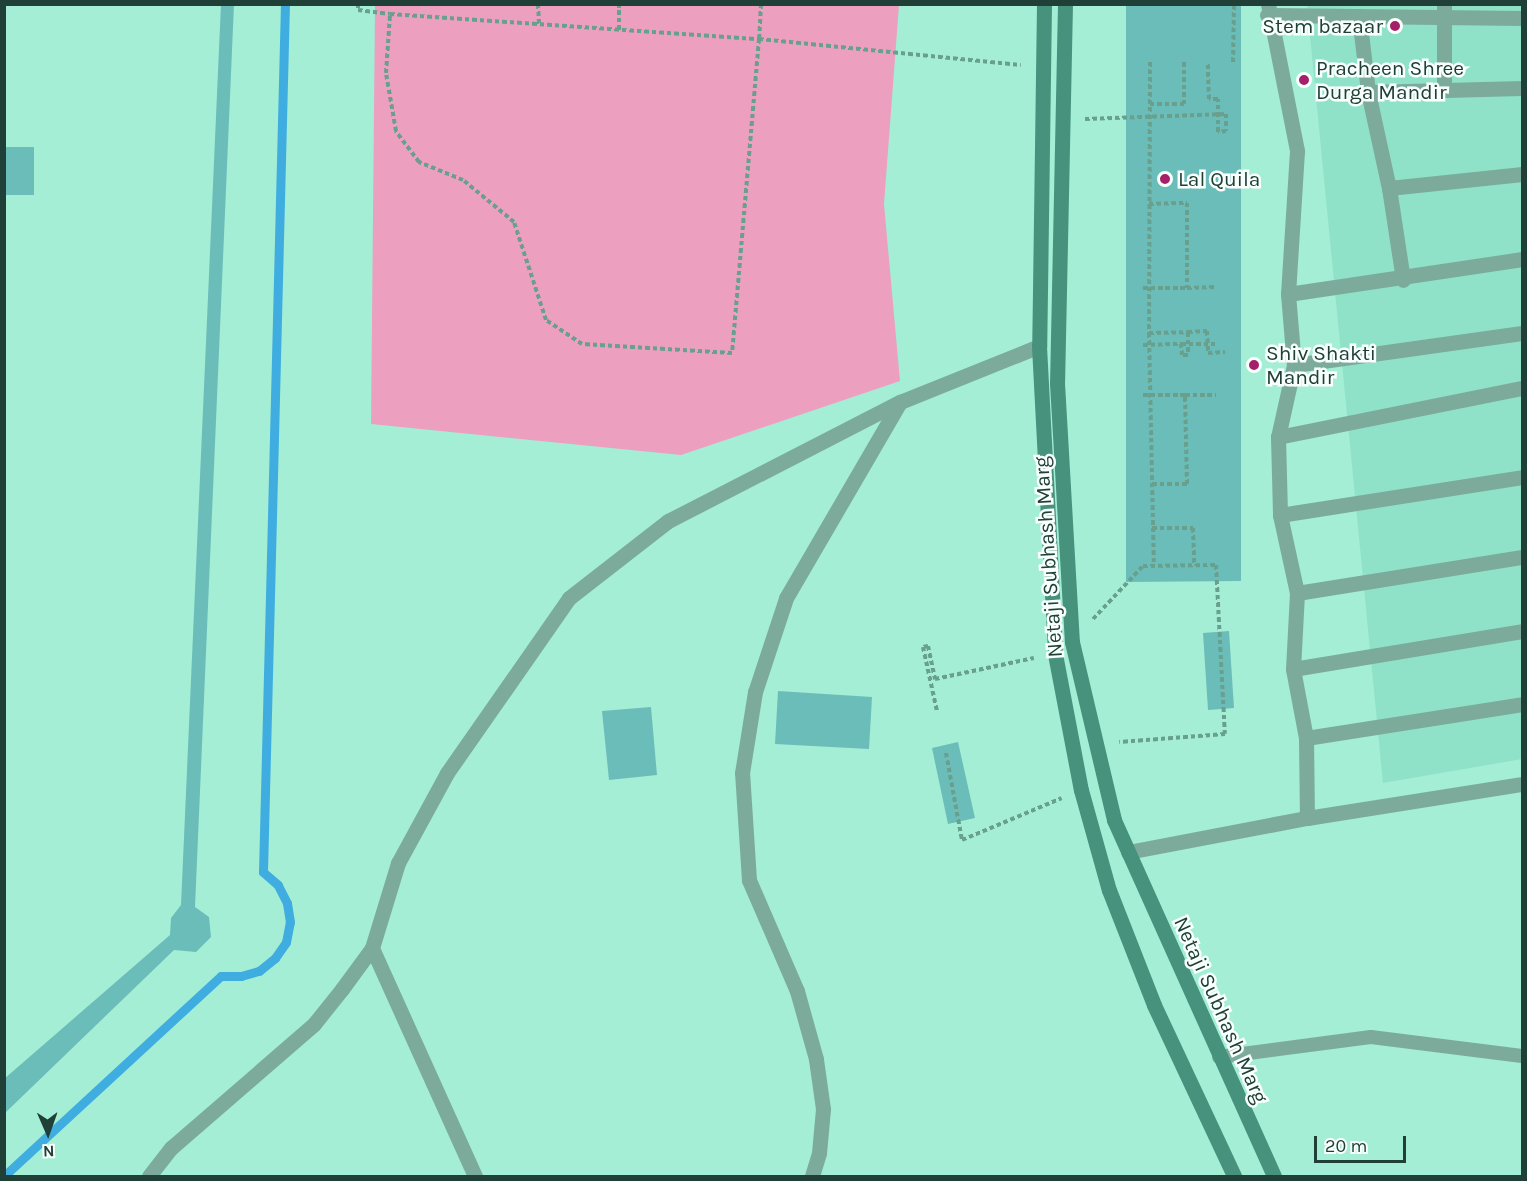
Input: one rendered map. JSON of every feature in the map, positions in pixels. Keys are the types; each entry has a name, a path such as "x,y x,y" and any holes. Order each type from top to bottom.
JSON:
{"main road":[{"name":"Netaji Subhash Marg","path":"1044,4 1039,346 1055,654 1081,790 1109,890 1154,1005 1234,1176"},
{"name":"Netaji Subhash Marg","path":"1065,4 1057,383 1072,642 1114,820 1274,1176"}],"street":[{"path":"1307,818 1306,738 1293,669 1297,593 1280,515 1278,437 1294,365 1288,294 1297,151 1268,10 1359,16 1444,11 1522,18"},
{"path":"1444,11 1444,89"},
{"path":"1359,16 1368,92 1389,188 1403,280"},
{"path":"1368,92 1522,88"},
{"path":"1389,188 1522,174"},
{"path":"1288,294 1403,280 1522,259"},
{"path":"1294,365 1522,333"},
{"path":"149,1176 171,1148 314,1024 372,948 398,863 447,773 569,598 668,520 900,402 1039,346"},
{"path":"1278,437 1522,388"},
{"path":"812,1176 819,1153 823,1110 816,1059 797,991 749,880 742,773 755,692 786,598 900,402"},
{"path":"1280,515 1522,477"},
{"path":"1297,593 1522,557"},
{"path":"1293,669 1522,631"},
{"path":"1306,738 1522,704"},
{"path":"1128,852 1307,818 1522,784"},
{"path":"372,948 475,1176"}],"lane":[{"path":"1219,1057 1371,1037 1522,1056"}],"path":[{"path":"358,4 358,10 390,14 759,39 1043,67"},
{"path":"538,4 539,24"},
{"path":"619,4 619,30"},
{"path":"390,14 386,74 396,131 419,162 463,180 514,222 546,320 582,344 732,353 761,4"},
{"path":"1233,62 1234,4"},
{"path":"1150,62 1149,333 1154,565"},
{"path":"1150,104 1184,104 1184,62"},
{"path":"1061,119 1214,114 1226,114 1226,132 1218,132 1218,121 1218,110 1218,99 1209,99 1208,62"},
{"path":"1149,204 1186,203 1187,288"},
{"path":"1143,288 1216,287"},
{"path":"1181,344 1182,355 1188,355 1188,332"},
{"path":"1149,333 1207,332 1208,353 1225,352"},
{"path":"1143,345 1215,344"},
{"path":"1143,395 1216,394"},
{"path":"1152,484 1187,484 1185,395"},
{"path":"1152,528 1193,528 1194,566"},
{"path":"1072,642 1143,566 1216,565 1225,734 1096,744"},
{"path":"937,711 923,647 928,646 935,679 1055,654"},
{"path":"946,753 962,840 1081,790"}],"shaded area":[{"path":"375,5 899,5 884,204 900,381 681,455 371,424"},
{"path":"1307,5 1522,5 1522,759 1383,783"}],"building":[{"path":"221,4 234,4 195,907 209,917 211,937 196,952 174,950 4,1114 4,1079 170,935 171,918 181,905"},
{"path":"1126,4 1241,4 1241,581 1126,582"},
{"path":"6,147 34,147 34,195 6,195"},
{"path":"1229,631 1234,708 1208,710 1203,633"},
{"path":"778,691 872,697 869,749 775,744"},
{"path":"651,707 657,775 609,780 602,711"},
{"path":"958,742 975,818 948,824 932,748"}],"waterway":[{"path":"4,1176 221,976 241,976 259,971 275,958 286,942 290,922 287,903 278,885 263,872 285,4"}],"place":[{"name":"Stem bazaar","path":"1395,26"},
{"name":"Pracheen Shree Durga Mandir","path":"1304,80"},
{"name":"Lal Quila","path":"1165,179"},
{"name":"Shiv Shakti Mandir","path":"1254,365"}]}
